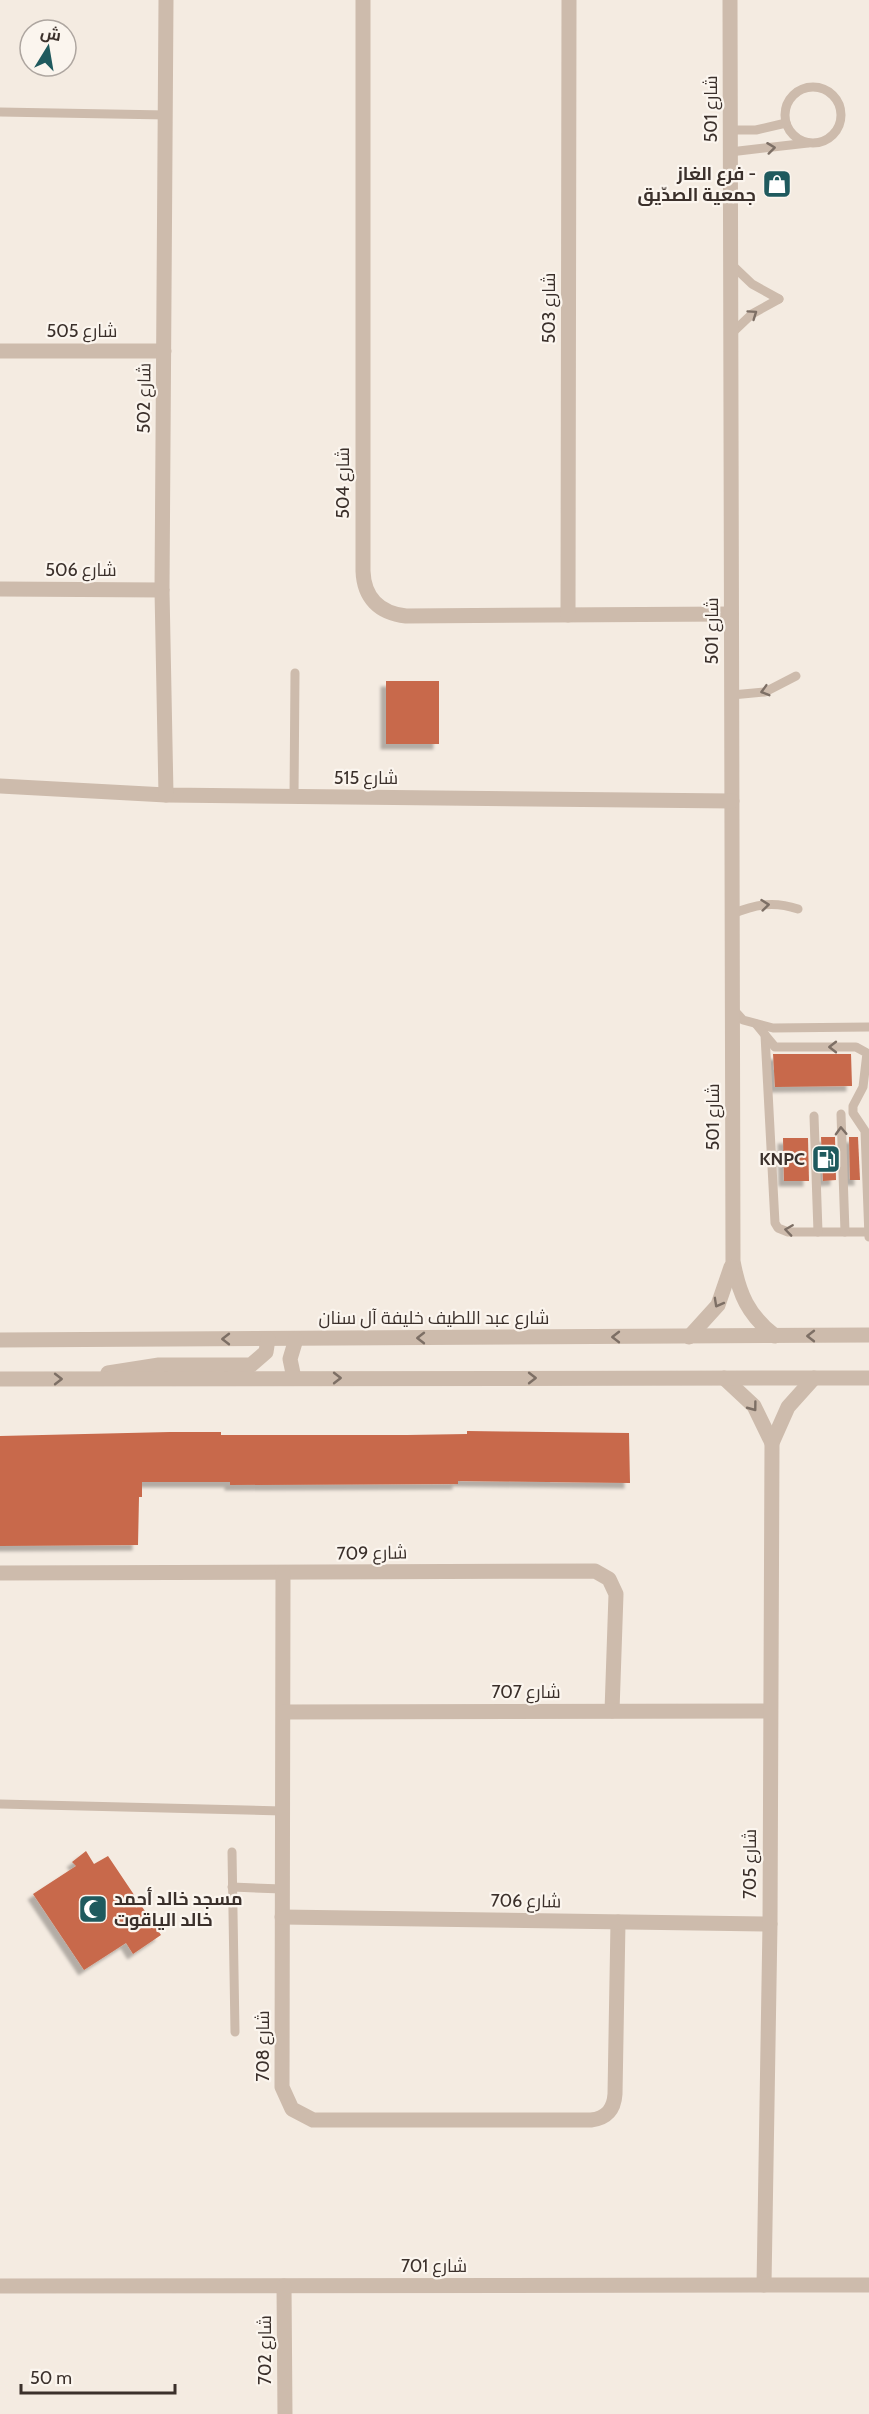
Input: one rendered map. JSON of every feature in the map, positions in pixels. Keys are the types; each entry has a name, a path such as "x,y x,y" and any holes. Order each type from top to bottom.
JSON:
{"street":[{"name":"شارع 502","path":"166,0 162,590 166,795"},
{"name":"شارع 504","path":"363,0 363,583 374,603 394,615 731,614"},
{"name":"شارع 503","path":"568,615 569,0"},
{"name":"شارع 501","path":"730,0 733,1261 739,1292 748,1310 775,1336"},
{"name":"شارع 505","path":"0,351 164,351"},
{"name":"شارع 506","path":"0,589 162,590"},
{"name":"شارع 515","path":"0,786 166,795 732,801"},
{"name":"شارع 501","path":"689,1337 718,1305 733,1261"},
{"name":"شارع عبد اللطيف خليفة آل سنان","path":"0,1340 869,1335"},
{"path":"294,1378 290,1359 296,1338"},
{"path":"91,1378 144,1366 251,1365 266,1352 268,1339"},
{"name":"شارع 705","path":"724,1378 754,1406 772,1443"},
{"name":"شارع 705","path":"764,2285 770,1924 769,1711 772,1443 788,1407 814,1378"},
{"path":"0,1379 869,1378"},
{"name":"شارع 709","path":"0,1573 587,1570 603,1574 614,1586 616,1594 612,1711"},
{"name":"شارع 708","path":"283,1573 284,2095 298,2114 321,2120 591,2120 604,2117 613,2107 615,2094 618,1922"},
{"name":"شارع 707","path":"284,1712 769,1711"},
{"name":"شارع 706","path":"282,1917 770,1924"},
{"name":"شارع 701","path":"0,2286 869,2285"},
{"name":"شارع 702","path":"284,2286 285,2414"}],"lane":[{"path":"730,153 823,142 832,136 840,127 842,116 840,105 834,95 818,86 800,89 787,103 786,123 795,137 812,143"},
{"path":"0,112 166,115"},
{"path":"730,130 756,130 786,123"},
{"path":"730,264 752,284 779,299 752,314 731,335"},
{"path":"294,797 295,673"},
{"path":"732,695 765,692 796,676"},
{"path":"732,914 759,904 786,905 798,909"},
{"path":"732,1009 743,1020 772,1028 869,1027"},
{"path":"756,1024 775,1047 856,1047 867,1053 863,1087 853,1106 853,1113 865,1131 869,1234 783,1231 772,1218 765,1035"},
{"path":"841,1114 845,1232"},
{"path":"814,1116 818,1232"},
{"path":"0,1804 282,1811"},
{"path":"232,1852 235,2032"},
{"path":"232,1887 282,1889"}],"building":[{"path":"386,681 439,681 439,744 386,744"},
{"path":"773,1054 851,1054 852,1086 775,1087"},
{"path":"821,1137 835,1137 836,1180 823,1181"},
{"path":"849,1137 858,1137 860,1180 850,1180"},
{"path":"783,1138 808,1138 809,1181 784,1181"},
{"path":"467,1431 629,1433 630,1483 458,1481 458,1484 230,1485 230,1482 142,1482 142,1497 139,1497 138,1545 0,1546 0,1436 170,1432 221,1432 221,1435 407,1435 467,1434"},
{"name":"مسجد خالد أحمد خالد الياقوت","path":"86,1851 94,1864 108,1856 161,1935 133,1954 126,1943 84,1970 33,1894 76,1866 72,1862"}],"place":[{"name":"فرع الغاز - جمعية الصدّيق","path":"777,184"},
{"name":"KNPC","path":"826,1159"},
{"name":"مسجد خالد أحمد خالد الياقوت","path":"93,1909"}]}
